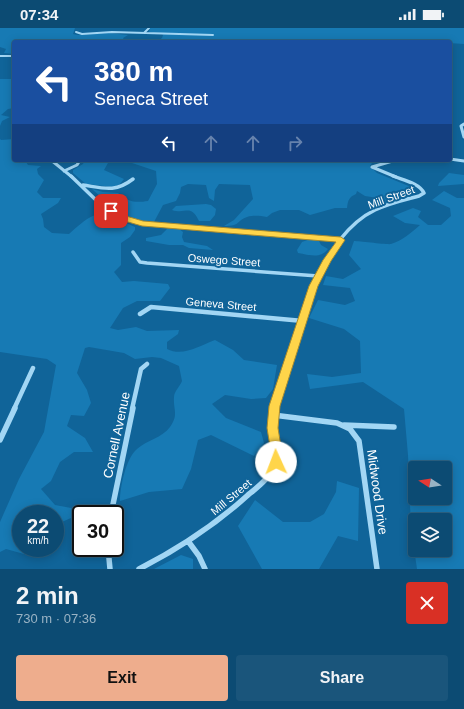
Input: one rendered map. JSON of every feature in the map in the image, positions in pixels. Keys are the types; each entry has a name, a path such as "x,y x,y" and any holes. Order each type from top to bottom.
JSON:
{"street":[{"path":"143,33 149,28"},
{"path":"76,32 82,34 110,32 213,35"},
{"path":"0,56 12,56"},
{"path":"463,124 461,128 464,137"},
{"path":"452,160 464,161"},
{"path":"53,162 82,185 100,204 130,221 148,224 341,240"},
{"path":"64,171 77,165 79,162"},
{"name":"Mill Street","path":"139,569 188,540 239,504 269,476 276,462 273,415 307,305 318,276 327,260 352,226 379,208 419,196 424,193 422,189 415,185 377,171 372,167 388,162"},
{"path":"82,185 116,189 126,186 133,179"},
{"name":"Oswego Street","path":"133,252 140,262 147,264 318,276"},
{"name":"Geneva Street","path":"140,314 151,307 303,321"},
{"name":"Cornell Avenue","path":"113,505 141,370 147,364"},
{"path":"0,440 33,368"},
{"path":"273,415 312,419 344,425 394,427"},
{"name":"Midwood Drive","path":"344,425 355,435 362,449 377,569"},
{"path":"188,540 199,556 205,569"},
{"path":"109,557 110,569"}],"shaded area":[{"path":"0,28 75,28 73,34 77,35 108,33 128,35 123,38 124,40 12,40 12,54 4,53 6,49 0,47"},
{"path":"150,28 464,28 464,44 452,43 452,40 387,39 388,40 160,40 163,35 161,33 149,32"},
{"path":"0,79 12,79 12,108 8,109 1,115 10,117 2,121 0,126"},
{"path":"0,139 12,139 12,162 26,162 28,165 41,166 37,169 38,174 44,180 37,192 43,198 61,198 58,203 41,214 44,227 52,233 69,234 87,219 100,214 107,215 135,227 135,230 130,237 121,243 121,265 114,272 122,282 134,281 168,284 170,288 160,301 137,301 123,308 110,328 118,330 136,327 147,331 179,330 178,334 167,342 167,349 179,352 191,350 215,340 233,350 244,360 277,365 273,389 266,398 251,399 225,395 212,404 226,418 261,432 264,443 254,456 211,435 198,440 191,469 182,489 149,492 120,501 124,473 133,453 141,446 167,431 173,423 175,415 174,395 182,381 179,366 161,358 152,357 135,359 124,353 89,347 85,348 77,373 87,390 91,403 84,416 71,415 67,426 85,438 93,452 74,452 60,462 51,481 41,489 55,505 12,505 12,551 6,549 0,552 0,522 19,479 44,432 56,365 47,359 0,352"},
{"path":"84,162 111,162 108,163 104,170 124,179 119,185 113,187 86,184 73,173 73,170"},
{"path":"129,162 376,162 372,163 370,166 377,173 411,187 414,191 413,195 389,203 382,203 378,198 365,196 357,191 356,194 349,199 347,208 335,208 310,215 299,210 280,210 267,217 250,216 236,224 224,226 234,220 253,199 250,185 219,184 215,190 214,201 209,198 206,185 188,184 181,187 176,201 163,205 154,222 127,216 106,202 92,189 103,192 118,193 132,201 148,201 157,184 156,171"},
{"path":"449,173 464,175 464,184 438,186"},
{"path":"444,191 457,198 464,198 464,569 417,569 415,557 452,557 452,513 410,513 410,505 452,505 452,461 408,461 404,409 363,382 310,389 307,374 332,377 361,373 360,341 344,329 309,318 318,300 345,305 355,301 350,288 323,285 326,276 343,279 361,269 349,255 354,241 385,244 395,243 403,239 420,225 405,223 393,216 413,208 421,211 418,217 428,225 441,225 451,216 450,208 432,200"},
{"path":"211,205 216,209 215,215 210,221 199,221 193,212 190,211 172,210 176,206"},
{"path":"167,229 179,229 183,232 182,237 184,242 207,246 213,250 189,248 183,245 169,245 146,241 146,238 161,235"},
{"path":"310,239 319,241 321,245 328,249 322,254 318,255 298,253 297,250 302,242"},
{"path":"337,481 359,488 358,541 338,536 319,569 262,569 238,526 255,500 283,522 310,522 324,514 336,492"},
{"path":"64,507 72,508 71,518 64,521"},
{"path":"181,555 193,559 193,569 154,569"}],"route":[{"path":"111,211 130,221 142,223 341,240 327,260 313,286 290,363 274,406 273,428 276,462"}]}
